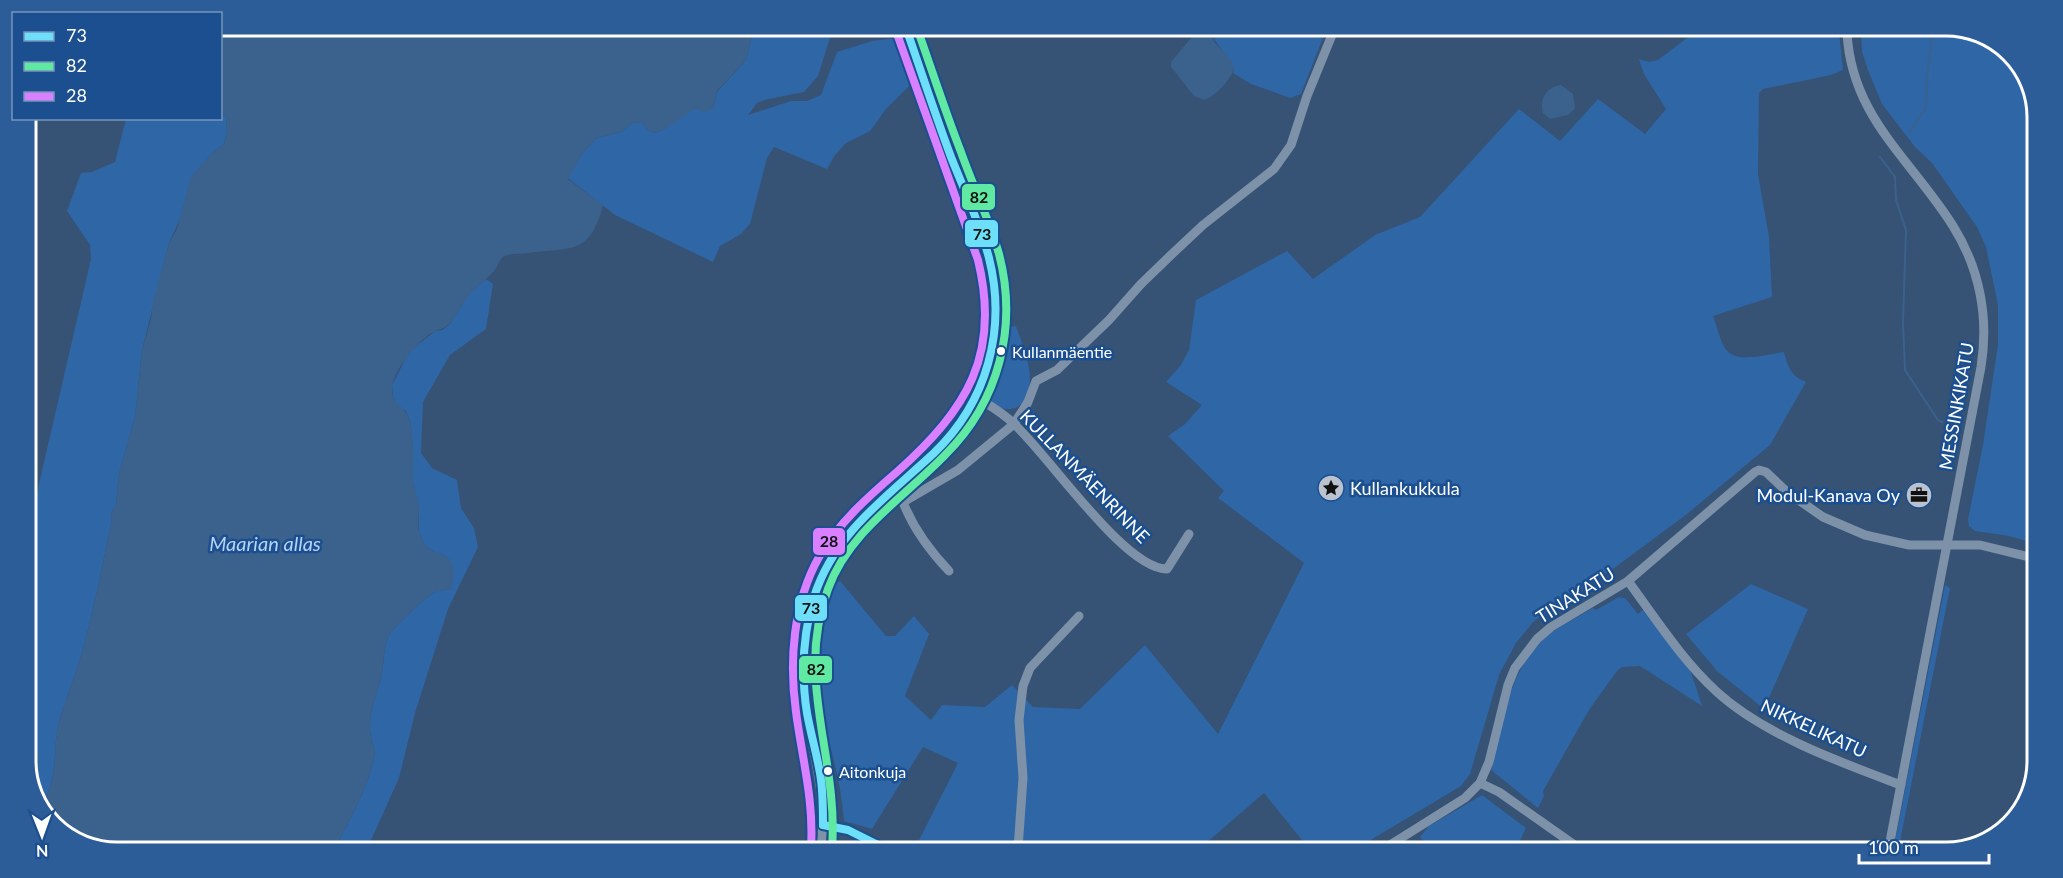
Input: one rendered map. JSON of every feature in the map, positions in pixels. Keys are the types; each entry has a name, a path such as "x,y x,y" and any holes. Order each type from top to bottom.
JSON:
{"street":[{"path":"822,842 821,779 807,712 804,680 810,615 819,584 833,555 850,531 872,508 924,462 963,420 989,370 994,344 995,306 992,272 985,246 909,36"},
{"path":"950,571 933,553 910,520 903,502 958,470 1014,423 1028,402 1036,381 1057,370 1109,320 1141,284 1203,225 1249,190 1279,163 1292,145 1307,96 1332,36"},
{"name":"MESSINKIKATU","path":"1847,36 1850,62 1870,113 1953,226 1972,264 1980,292 1985,328 1984,350 1890,842"},
{"name":"KULLANMÄENRINNE","path":"976,397 1014,423 1113,536 1147,564 1167,569 1189,534"},
{"name":"TINAKATU","path":"1395,842 1466,798 1480,783 1489,762 1508,685 1525,653 1551,627 1628,581 1748,476 1760,470 1822,517 1865,535 1898,543 1947,545"},
{"path":"1947,545 1980,545 2027,557"},
{"name":"NIKKELIKATU","path":"1628,581 1689,663 1731,702 1758,722 1787,737 1901,784"},
{"path":"1018,842 1023,778 1018,720 1023,686 1030,668 1079,616"},
{"path":"1480,783 1499,792 1570,842"},
{"path":"823,825 848,830 873,842"}],"shaded area":[{"path":"752,36 830,36 818,76 804,92 764,100 757,103 748,115 791,101 807,101 821,95 837,52 872,41 897,38 912,83 886,109 870,131 846,143 835,155 827,169 774,147 767,158 750,224 741,234 720,246 713,262 615,215 568,178 583,152 597,138 621,132 633,123 642,122 648,130 654,133 692,110 713,109 717,92 746,60"},
{"path":"1212,36 1324,36 1301,94 1290,98 1251,84 1233,73 1234,68"},
{"path":"1689,36 1839,36 1843,70 1831,75 1763,89 1759,93 1758,174 1769,237 1772,297 1713,316 1723,344 1730,353 1736,356 1752,357 1784,352 1791,370 1806,382 1770,445 1687,514 1617,566 1534,621 1516,643 1499,675 1470,774 1461,786 1367,842 1304,842 1264,793 1207,842 918,842 958,763 923,747 872,829 844,821 838,778 824,722 820,688 825,619 832,585 840,581 886,636 895,636 914,616 929,634 905,696 931,720 942,705 985,707 1012,685 1033,707 1080,709 1145,645 1218,734 1304,563 1218,498 1224,491 1168,436 1185,424 1202,405 1166,382 1181,365 1189,350 1196,300 1287,251 1313,279 1375,235 1420,217 1519,109 1560,141 1598,99 1645,134 1666,109 1644,74 1639,59 1649,62 1658,60"},
{"path":"1861,36 1962,38 1977,42 1995,53 2010,68 2021,86 2027,111 2027,541 1975,531 1969,526 1968,519 1983,445 1998,344 1998,305 1986,247 1977,227 1932,163 1915,147 1882,104 1862,52"},
{"path":"222,113 226,117 227,131 224,144 210,155 169,243 142,350 135,417 119,474 116,504 111,514 112,520 93,608 80,660 60,719 51,784 45,799 36,767 36,497 91,259 90,245 67,211 81,173 92,172 115,162 126,120 222,120"},
{"path":"486,279 493,284 486,329 450,355 423,402 421,453 432,468 457,480 461,508 474,528 478,547 448,609 415,713 399,778 370,842 338,842 363,793 374,758 370,731 371,717 388,637 401,621 429,596 437,591 451,589 446,556 425,546 419,533 419,507 413,483 410,421 406,411 397,405 393,397 392,385 409,352 435,331 442,330 449,325 469,294"},
{"path":"1016,326 1027,359 1030,380 1028,393 1023,402 1009,409 995,404 990,398 987,385 1000,355 1001,328"},
{"path":"1751,584 1808,609 1764,709 1717,671 1686,634"},
{"path":"1945,585 1950,588 1900,842 1895,842"},
{"path":"1619,597 1625,598 1638,614 1644,609 1689,666 1702,706 1640,666 1622,667 1589,710 1543,791 1544,796 1538,808 1491,770 1515,681 1533,650 1546,637 1593,608 1596,610"},
{"path":"1482,795 1526,828 1519,842 1424,842 1420,837 1429,826"}],"water":[{"name":"Maarian allas","path":"222,36 752,36 746,60 717,91 713,109 703,113 697,108 654,133 648,130 642,122 633,123 621,132 597,138 583,152 568,179 603,205 592,233 585,241 567,249 504,256 494,271 468,297 450,323 422,341 397,373 393,381 392,394 395,401 405,410 411,426 413,481 419,508 419,532 431,550 449,559 453,564 454,574 451,589 437,591 429,596 401,621 388,637 371,717 370,731 374,758 363,793 338,842 117,842 101,840 86,836 72,828 72,806 50,806 45,799 51,784 60,719 80,660 93,608 112,520 111,514 116,504 119,474 135,417 142,350 169,243 177,229 191,177 210,155 224,144 227,131 226,117 222,113"},
{"path":"1191,36 1212,36 1232,61 1234,68 1222,87 1204,100 1194,96 1171,67 1171,62"},
{"path":"1561,85 1573,94 1575,108 1568,115 1550,119 1543,113 1543,99 1551,88"}],"waterway":[{"path":"1910,132 1926,107 1928,65 1934,36"},
{"path":"1880,157 1895,177 1896,200 1906,230 1903,322 1905,370 1938,420 1942,422"}],"transit line":[{"name":"28","path":"811,842 811,813 796,712 793,673 795,633 803,593 819,557 835,533 865,500 922,448 960,402 981,352 985,324 984,294 978,260 898,36"},
{"name":"73","path":"823,825 821,780 807,713 804,684 805,640 814,597 823,574 835,554 864,517 934,453 952,433 979,388 988,363 993,338 994,285 989,258 909,36"},
{"name":"82","path":"832,842 830,782 816,687 815,655 819,623 828,589 837,568 864,532 930,470 964,433 991,387 1005,335 1004,281 999,254 920,36"},
{"name":"73","path":"823,825 848,830 872,842"}],"place":[{"name":"Kullanmäentie","path":"1001,351"},
{"name":"Kullankukkula","path":"1331,488"},
{"name":"Modul-Kanava Oy","path":"1919,495"},
{"name":"Aitonkuja","path":"828,771"}]}
